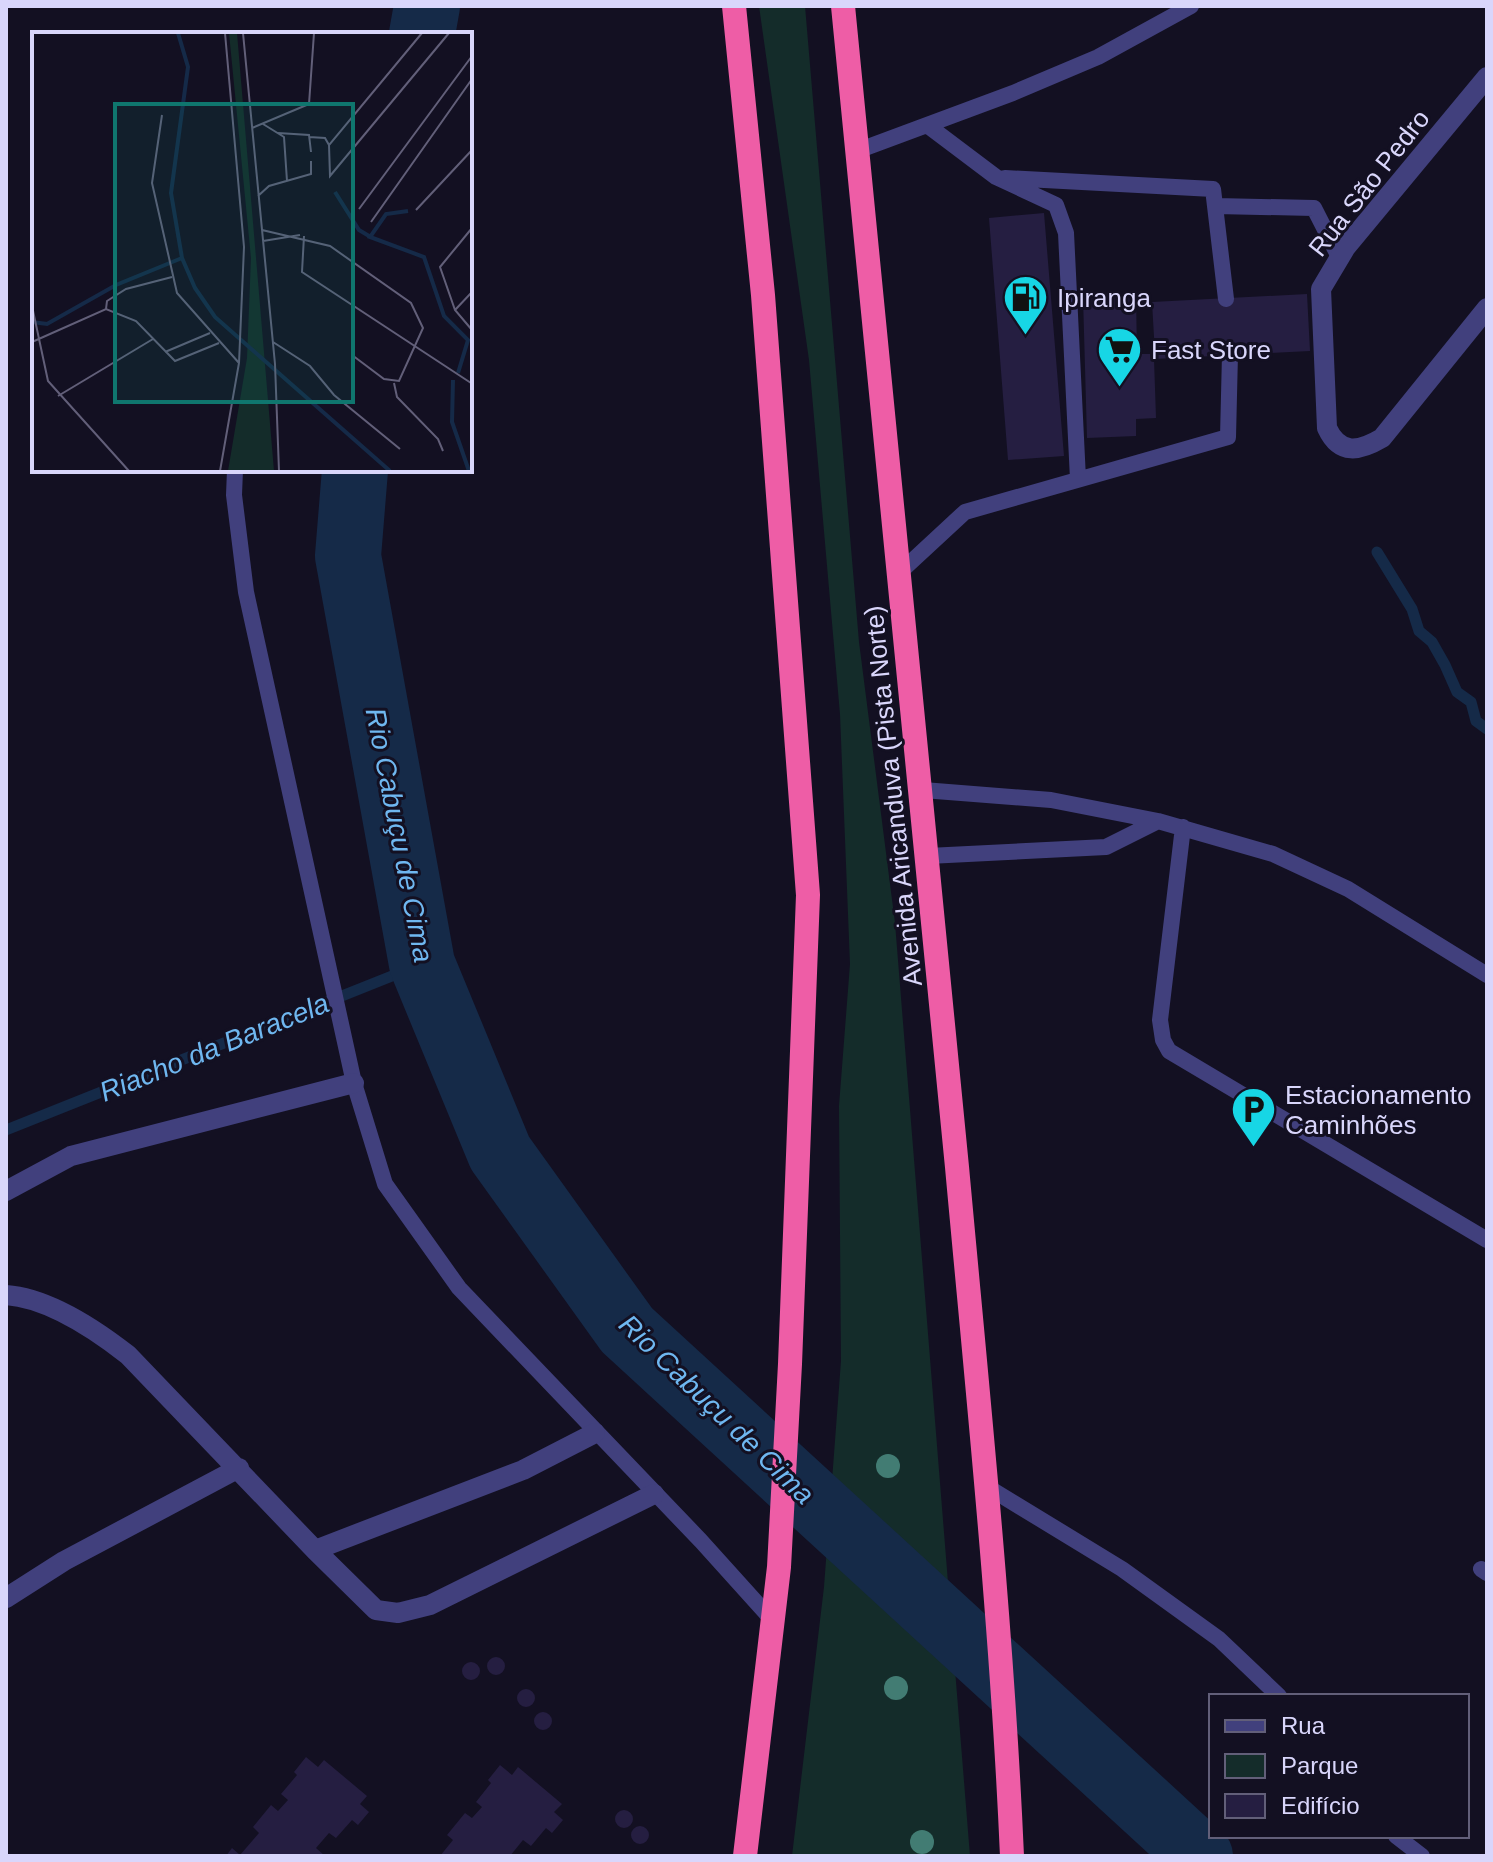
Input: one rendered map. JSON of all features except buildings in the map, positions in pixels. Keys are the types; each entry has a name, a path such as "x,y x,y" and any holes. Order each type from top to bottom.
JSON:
{"highway":[{"path":"734,6 763,295 808,895 779,1567 745,1856"},
{"name":"Avenida Aricanduva (Pista Norte)","path":"843,6 898,574 923,790 995,1580 1012,1856"}],"street":[{"name":"Rua São Pedro","path":"1487,77 1339,257 1321,289 1327,428 1332,439 1345,448 1364,449 1382,438 1487,308"},
{"path":"6,1191 71,1156 354,1083"},
{"path":"6,1295 42,1305 93,1328 128,1355 376,1610 398,1613 430,1605 654,1494"},
{"path":"315,1550 523,1470 595,1433"},
{"path":"6,1598 64,1561 239,1468"}],"lane":[{"path":"857,151 1013,93 1098,57 1191,6"},
{"path":"927,125 996,177 1056,205 1066,233 1078,479"},
{"path":"996,177 1213,189 1226,299"},
{"path":"1216,206 1314,208 1339,257"},
{"path":"898,574 965,512 1228,437 1230,354"},
{"path":"235,472 234,495 246,592 354,1083 385,1184 459,1288 701,1541 774,1622"},
{"path":"923,790 1051,800 1183,827 1273,854 1348,889 1487,975"},
{"path":"928,856 1106,847 1158,821"},
{"path":"1183,827 1160,1020 1163,1040 1169,1051 1487,1240"},
{"path":"986,1486 1146,1586 1219,1639 1277,1694"},
{"path":"1399,1838 1422,1856"}],"green space":[{"path":"759,6 805,6 859,642 895,923 970,1856 792,1856 824,1587 841,1361 839,1106 850,964 840,714 809,360"}],"waterway":[{"name":"Rio Cabuçu de Cima","path":"422,32 427,6"},
{"name":"Rio Cabuçu de Cima","path":"355,472 348,556 422,964 500,1153 627,1330 1200,1856"},
{"path":"1377,552 1412,609 1419,631 1432,642 1457,692 1471,702 1476,721 1487,729"},
{"name":"Riacho da Baracela","path":"6,1130 422,964"}],"place":[{"name":"Ipiranga","path":"1026,337"},
{"name":"Fast Store","path":"1120,389"},
{"name":"Estacionamento Caminhões","path":"1254,1149"}]}
